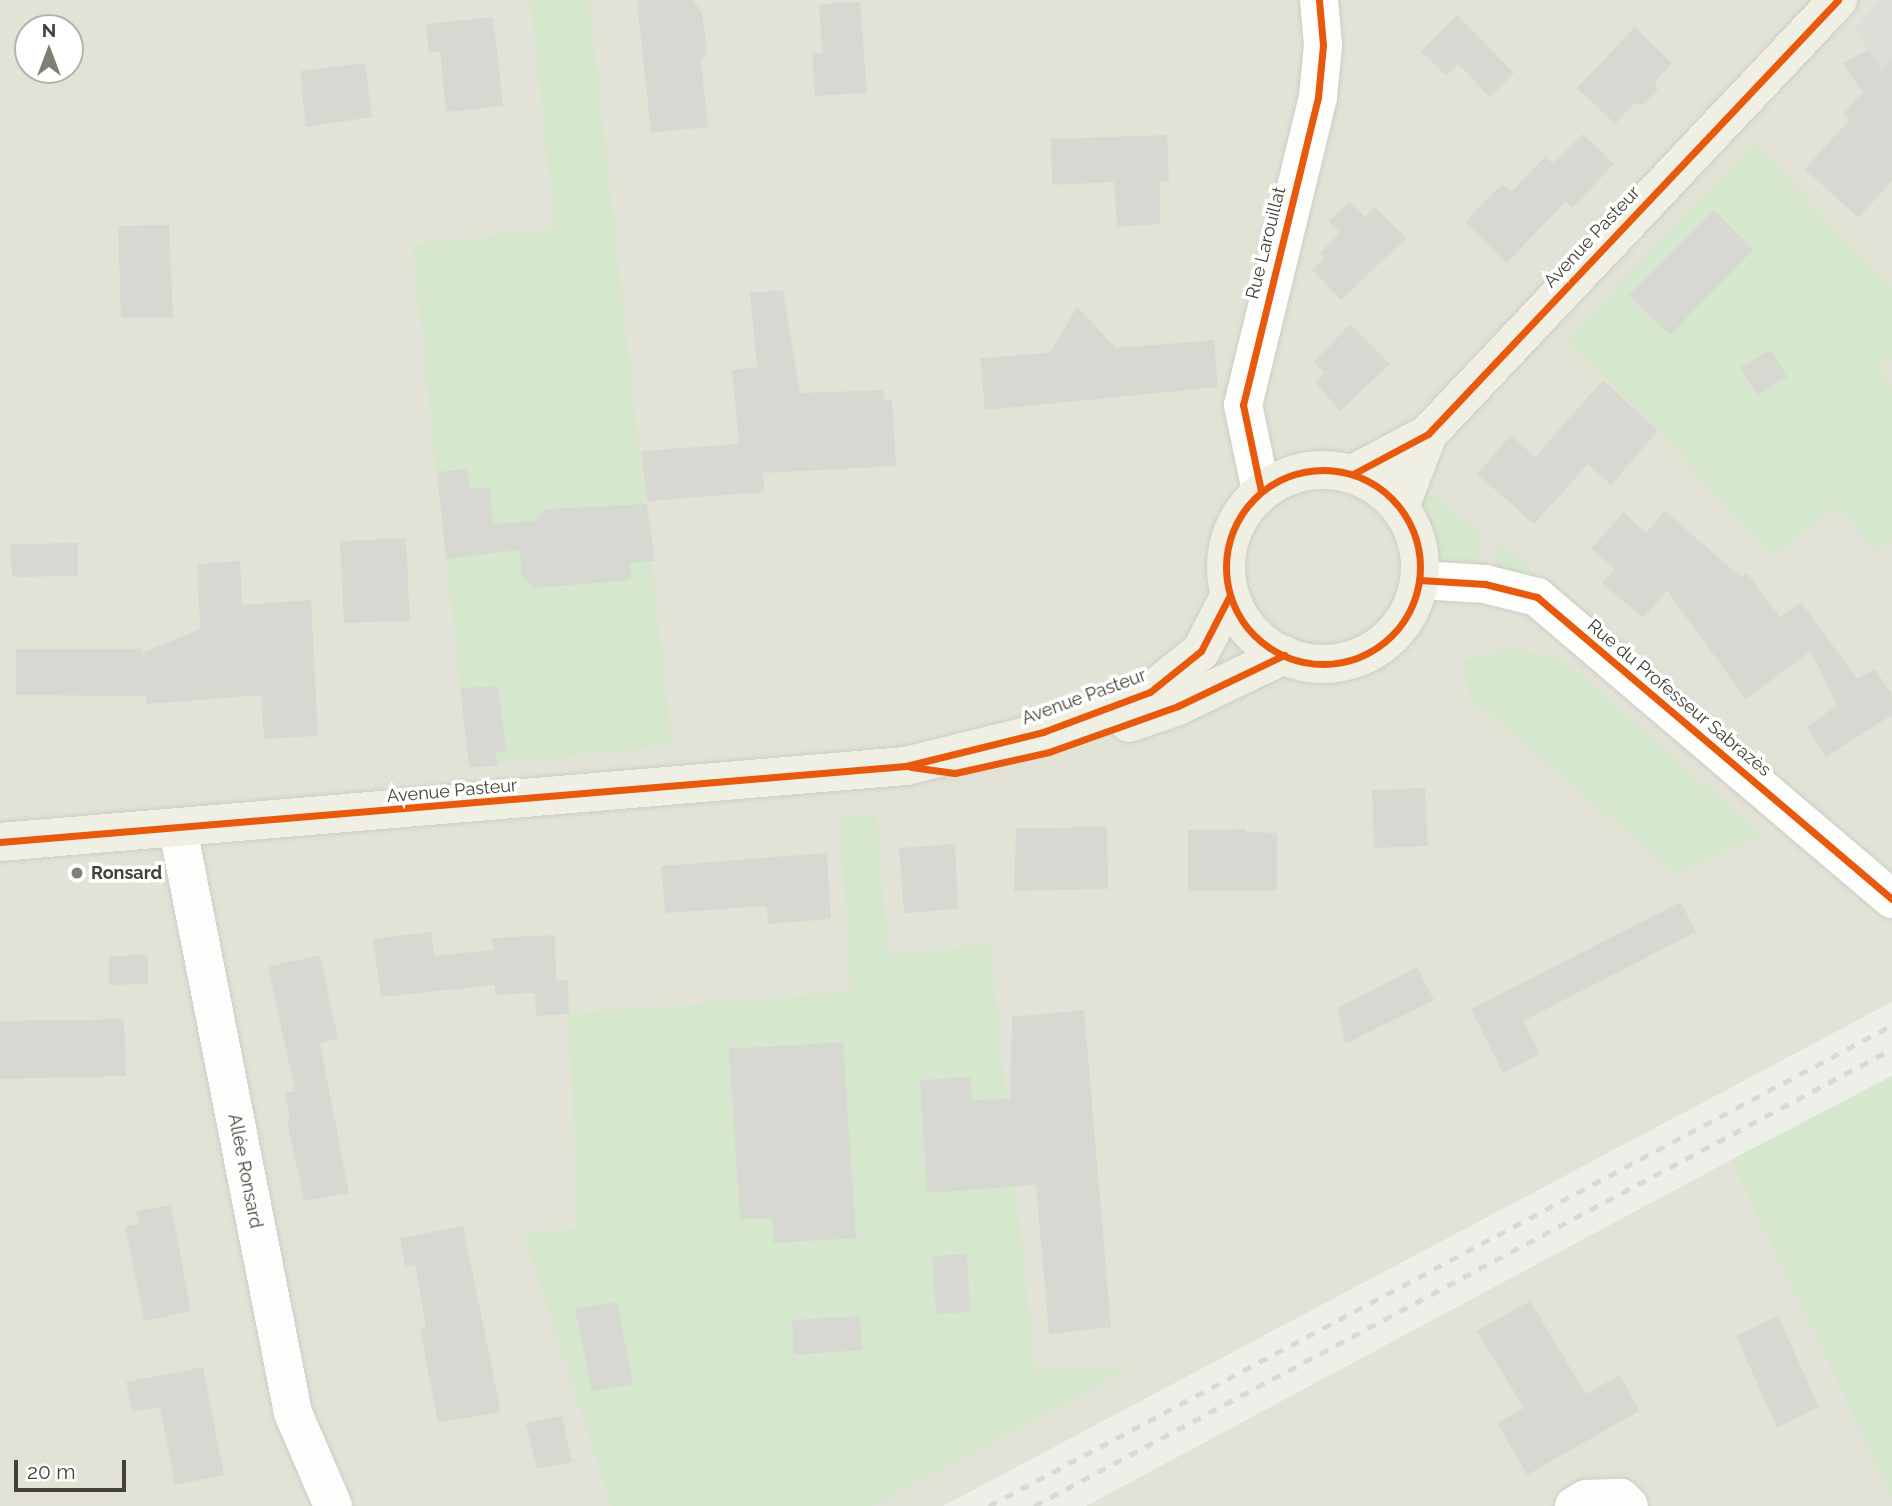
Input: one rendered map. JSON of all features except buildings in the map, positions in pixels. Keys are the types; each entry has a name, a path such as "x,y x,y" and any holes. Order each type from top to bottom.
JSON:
{"main road":[{"name":"Avenue Pasteur","path":"1353,474 1428,433 1838,0"},
{"name":"Avenue Pasteur","path":"1400,507 1428,433"},
{"path":"1321,469 1353,474 1380,487 1400,507 1420,554 1420,580 1410,611 1390,637 1363,656 1332,664 1284,655 1269,649 1245,626 1229,597 1227,545 1239,515 1261,491 1289,475 1321,469"},
{"name":"Avenue Pasteur","path":"0,842 906,766 1043,732 1150,692 1200,650 1229,597"},
{"name":"Avenue Pasteur","path":"906,766 955,773 1049,752 1178,706 1284,655"}],"street":[{"name":"Rue Larouillat","path":"1261,491 1243,405 1318,97 1323,45 1320,0"},
{"name":"Rue du Professeur Sabrazès","path":"1420,580 1485,584 1536,597 1892,899"},
{"name":"Allée Ronsard","path":"178,829 293,1413 333,1506"},
{"path":"1574,1506 1586,1499 1621,1498 1629,1506"}],"shaded area":[{"path":"0,0 1892,0 1892,1002 943,1506 0,1506"},
{"path":"1882,0 1892,0 1892,71 1885,75 1854,29"},
{"path":"1892,1076 1892,1506 1086,1506 1731,1160"}],"green space":[{"path":"530,0 589,0 672,745 469,767 412,245 555,229"},
{"path":"1753,143 1892,287 1892,357 1879,366 1892,389 1892,541 1874,551 1839,506 1771,555 1659,432 1566,341"},
{"path":"1424,488 1478,531 1479,563 1467,569 1438,559 1422,508"},
{"path":"1504,545 1536,574 1538,584 1499,573 1492,552"},
{"path":"1511,648 1562,659 1761,834 1676,874 1469,696 1464,661"},
{"path":"876,815 888,955 990,945 1035,1370 1129,1368 873,1506 612,1506 523,1234 578,1228 569,1014 851,992 840,818"},
{"path":"1892,1076 1892,1496 1731,1160"}],"railway":[{"path":"989,1506 1892,1025"},
{"path":"1034,1506 1892,1049"}],"cycle path":[{"path":"1261,491 1243,405 1318,97 1323,45 1319,0"},
{"path":"1353,474 1428,434 1838,0"},
{"path":"1323,470 1360,478 1377,486 1391,499 1404,513 1412,530 1420,567 1412,604 1404,621 1391,635 1377,648 1360,656 1323,664 1286,656 1269,648 1255,635 1242,621 1234,604 1226,567 1234,530 1242,513 1255,499 1269,486 1286,478 1323,470"},
{"path":"1420,580 1485,584 1537,597 1892,899"},
{"path":"0,842 906,766 1043,732 1150,692 1201,651 1229,597"},
{"path":"911,767 955,773 1049,752 1178,706 1284,655"}],"place":[{"name":"Ronsard","path":"77,873"}]}
